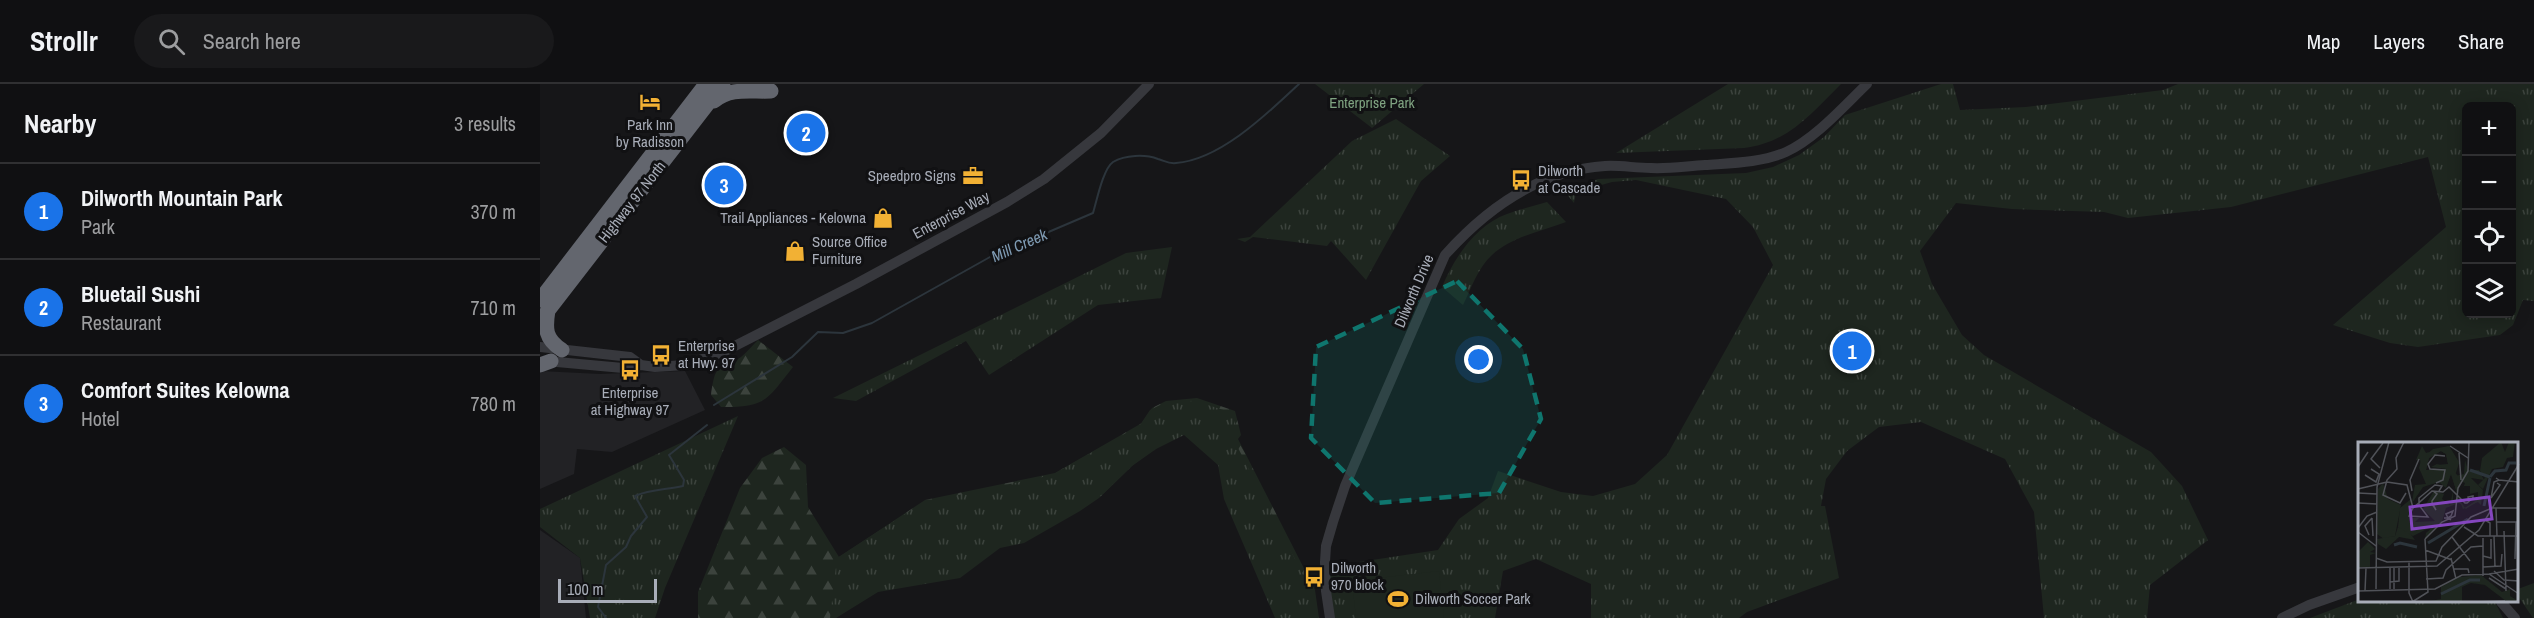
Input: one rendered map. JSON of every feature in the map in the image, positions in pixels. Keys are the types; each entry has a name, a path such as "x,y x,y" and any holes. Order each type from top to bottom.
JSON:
{"highway":[{"path":"705,109 722,95 734,91 771,91 761,84"},
{"name":"Highway 97 North","path":"543,310 705,109 714,87"},
{"name":"Highway 97 North","path":"543,310 714,87"},
{"path":"543,310 548,359"}],"street":[{"name":"Enterprise Way","path":"540,347 548,359 623,368 641,365 655,367 685,364 723,352 1007,202 1044,179 1101,133 1149,84"},
{"name":"Dilworth Drive","path":"1330,618 1326,591 1326,546 1345,486 1445,255 1470,228 1499,204 1546,178 1567,171 1606,166 1653,168 1752,162 1787,151 1818,130 1867,84"},
{"path":"2282,618 2308,605 2358,589"},
{"path":"2502,603 2515,618"}],"highlighted area":[{"path":"1457,281 1523,349 1541,419 1499,493 1375,503 1311,438 1316,347"}],"shaded area":[{"path":"540,371 600,374 685,371 705,410 612,452 577,449 574,474 540,489"},
{"path":"540,530 580,558 586,618 540,618"}],"green space":[{"name":"Enterprise Park","path":"1315,84 1424,84 1372,128"},
{"path":"1728,84 1841,84 1798,125 1774,140 1760,145 1744,148 1616,153"},
{"path":"1941,84 1953,84 1960,110 2026,107 2163,90 2178,84 2534,84 2534,301 2523,300 2516,318 2516,102 2462,102 2462,318 2516,318 2513,325 2500,335 2418,347 2390,343 2333,325 2446,227 2428,157 2231,207 2128,218 2104,212 2012,209 1956,203 1920,251 1932,284 1962,335 1984,355 2151,452 2182,486 2208,540 2150,585 2147,618 2044,618 2034,512 2005,459 1921,422 1879,427 1847,451 1826,479 1821,506 1825,506 1839,578 1747,612 1739,618 1591,618 1591,584 1536,559 1503,571 1495,618 1331,618 1326,567 1438,550 1459,519 1488,498 1498,471 1561,492 1593,496 1635,484 1667,455 1773,265 1753,227 1726,199 1636,180 1612,182 1576,192 1574,203 1565,192 1598,179 1746,173 1773,167 1799,155 1824,137 1845,115"},
{"path":"1396,119 1450,156 1421,181 1366,280 1331,241 1327,246 1253,237 1245,242 1237,239 1250,237 1352,141"},
{"path":"1547,202 1566,222 1517,239 1492,255 1475,278 1463,305 1442,287 1467,244 1485,226 1507,214"},
{"path":"1172,247 1161,298 1098,305 989,375 966,341 856,401 833,398 1126,253"},
{"path":"758,340 793,367 764,400 747,406 721,407 711,395 716,372 741,357"},
{"path":"1197,398 1235,411 1241,435 1238,439 1315,590 1319,618 1279,618 1221,463 1187,433 1158,447 1134,464 1101,496 1002,546 880,590 835,618 698,618 698,592 740,488 762,458 784,447 806,465 808,507 839,557 925,500 1055,473 1142,423 1152,408 1166,401"},
{"path":"1195,401 1233,413 1238,438 1235,442 1312,592 1316,618 1275,618 1224,499 1218,465 1184,435 1156,449 1132,466 1099,498 1080,511 1024,543 1000,548 960,578 878,592 836,618 830,618 837,558 922,503 1052,475 1140,425 1150,410 1164,403"},
{"path":"738,416 665,588 655,618 590,618 580,558 540,527 540,509"},
{"name":"Dilworth Soccer Park","path":"1439,571 1444,618 1356,618 1352,581"},
{"path":"2534,583 2534,618 2519,597 2519,589"},
{"path":"2358,600 2358,603 2496,603 2503,618 2310,618"}],"waterway":[{"name":"Mill Creek","path":"714,405 792,357 818,332 843,333 872,323 990,257 1093,213 1103,178 1113,162 1123,158 1141,156 1153,157 1169,163 1193,160 1226,144 1242,133 1299,84"},
{"name":"Mill Creek","path":"606,618 598,607 606,565 626,547 631,536 647,517 635,496 683,486 684,480 669,455 707,425"}],"place":[{"name":"Park Inn by Radisson","path":"650,102"},
{"name":"Bluetail Sushi","path":"806,133"},
{"name":"Speedpro Signs","path":"973,176"},
{"name":"Dilworth at Cascade","path":"1521,180"},
{"name":"Comfort Suites Kelowna","path":"724,185"},
{"name":"Trail Appliances - Kelowna","path":"883,218"},
{"name":"Source Office Furniture","path":"795,251"},
{"name":"Dilworth Mountain Park","path":"1852,351"},
{"name":"Enterprise at Hwy. 97","path":"661,355"},
{"name":"Enterprise at Highway 97","path":"630,370"},
{"name":"Dilworth 970 block","path":"1314,577"},
{"name":"Dilworth Soccer Park","path":"1398,599"}]}
